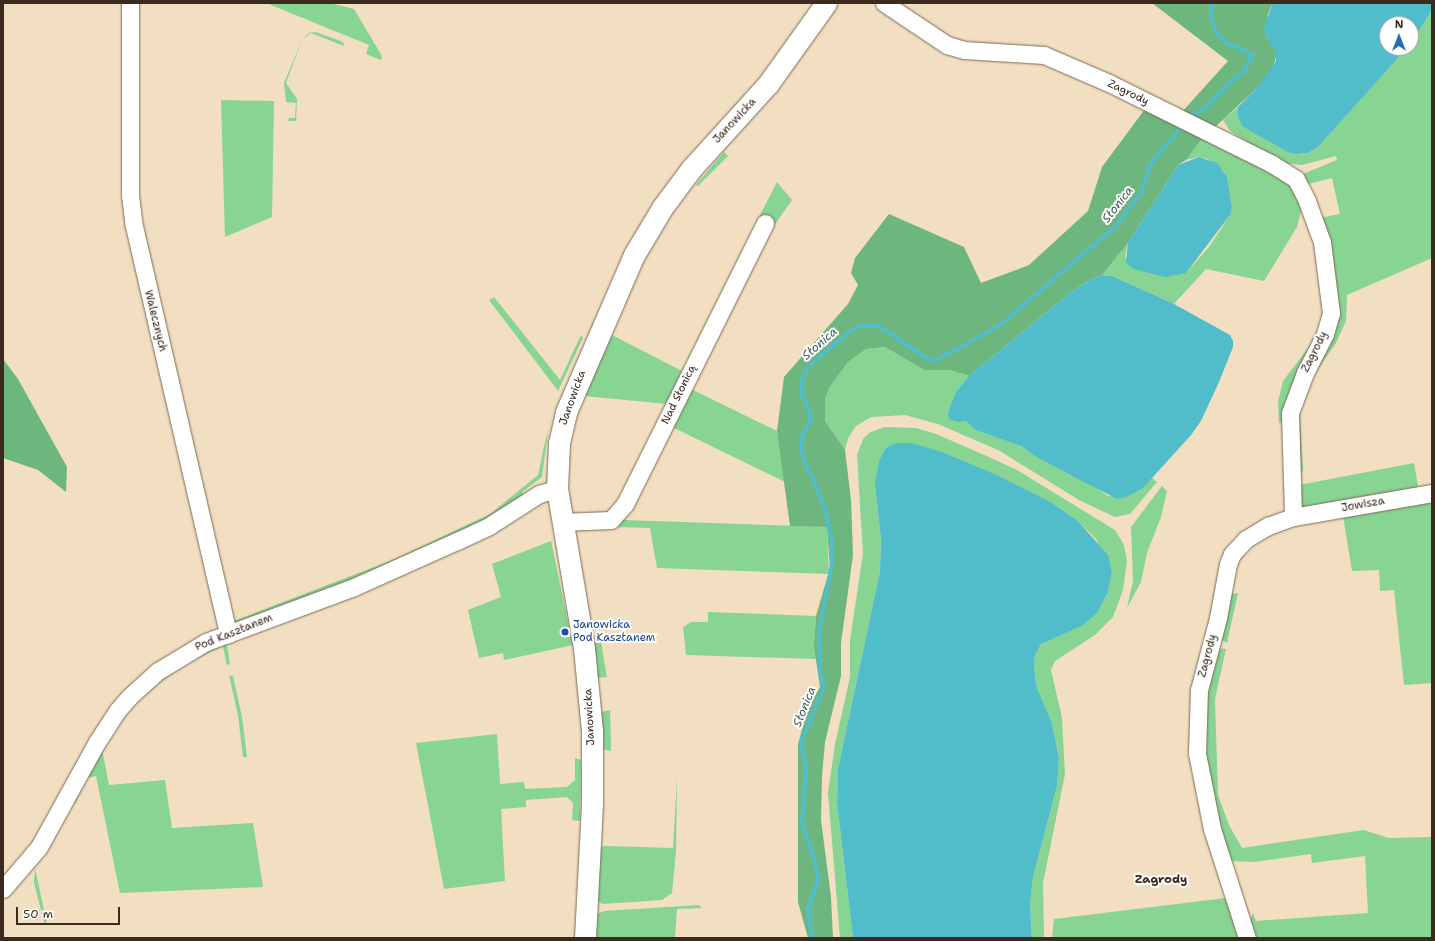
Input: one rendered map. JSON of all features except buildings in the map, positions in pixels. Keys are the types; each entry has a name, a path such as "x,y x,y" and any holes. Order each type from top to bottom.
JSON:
{"street":[{"name":"Walecznych","path":"130,3 130,195 134,226 228,634"},
{"name":"Janowicka","path":"585,938 592,804 592,731 585,654 561,522 557,489 559,443 566,412 620,285 646,234 675,189 768,84 826,3"},
{"name":"Zagrody","path":"884,3 946,45 964,50 1044,55 1073,68 1272,164 1296,179 1307,201 1322,242 1331,313 1325,334 1305,373 1290,413 1293,517 1257,532 1232,554 1228,564 1218,618 1199,690 1197,753 1205,800 1247,938"},
{"name":"Nad Słonicą","path":"561,522 611,520 625,504 765,223"},
{"name":"Pod Kasztanem","path":"3,889 30,861 97,742 129,697 176,659 228,634 361,584 489,526 539,494 557,489"},
{"name":"Jowisza","path":"1293,517 1432,493"}],"green space":[{"path":"266,3 329,3 354,9 382,56 381,60 366,54 369,45"},
{"path":"1152,3 1273,3 1268,14 1265,35 1277,53 1273,68 1256,89 1214,128 1181,113 1228,61"},
{"path":"1432,10 1432,258 1347,295 1346,321 1336,343 1310,381 1300,412 1303,471 1298,472 1294,418 1329,336 1319,218 1340,214 1332,178 1308,184 1303,174 1337,160 1336,156 1302,165 1281,163 1230,131 1223,120 1238,107 1238,116 1298,154 1308,153 1319,146 1400,56 1419,56 1419,30"},
{"path":"316,32 343,42 344,46 311,33 302,40 309,33"},
{"path":"302,40 286,83 297,99 296,121 288,121 289,118 295,118 296,103 286,102 284,83"},
{"path":"221,100 274,101 272,217 225,237"},
{"path":"1148,105 1205,135 1186,160 1178,165 1128,243 1102,275 1091,279 1070,293 969,376 950,370 924,370 885,347 866,349 848,362 829,388 825,400 825,421 845,450 851,500 853,555 841,643 841,676 825,742 822,776 821,820 831,897 833,938 808,938 798,902 798,744 808,708 820,687 814,646 816,616 830,568 827,527 790,526 777,431 784,377 848,304 858,285 851,273 855,258 889,214 964,247 981,283 1029,265 1088,211 1102,167"},
{"path":"1205,135 1291,181 1302,207 1297,227 1264,281 1206,269 1174,304 1112,276 1102,275 1128,243 1125,257 1186,273 1209,247 1230,215 1232,208 1227,176 1223,170 1208,159 1199,157 1186,160"},
{"path":"724,152 728,156 698,186 696,185"},
{"path":"777,182 792,200 769,233 759,217"},
{"path":"494,297 560,380 581,335 583,338 558,391 489,300"},
{"path":"612,335 682,371 667,404 584,396"},
{"path":"1312,343 1284,422 1279,423 1278,402 1283,381"},
{"path":"885,347 924,370 950,370 969,376 956,392 958,422 966,421 977,430 1021,446 1038,458 1091,484 1108,496 1127,497 1142,488 1151,477 1157,482 1130,514 1115,517 1079,500 1000,451 938,424 905,415 871,417 856,426 848,438 845,450 825,421 825,400 829,388 848,362 866,349"},
{"path":"3,359 18,379 67,467 66,492 38,470 3,458"},
{"path":"689,388 777,431 785,482 670,426"},
{"path":"178,391 234,621 395,559 490,514 538,475 545,442 558,391 548,431 542,477 522,492 526,497 437,546 235,626"},
{"path":"884,427 916,428 936,434 1017,470 1115,530 1124,545 1127,561 1123,590 1113,617 1095,635 1055,661 1051,670 1062,718 1065,774 1043,883 1044,938 1032,938 1030,905 1033,877 1057,786 1059,759 1052,723 1037,688 1034,668 1035,656 1041,644 1098,612 1108,592 1112,573 1096,539 1078,521 1051,502 997,475 912,443 875,485 881,539 880,571 838,769 837,803 853,938 840,938 828,793 835,744 850,677 850,640 863,554 857,455 863,439 869,433"},
{"path":"1414,463 1419,492 1305,508 1299,502 1299,485"},
{"path":"1162,486 1167,491 1161,517 1147,553 1141,582 1127,608 1133,581 1131,527"},
{"path":"636,495 624,520 827,527 829,574 657,568 650,528 576,526 621,524 622,521 614,520"},
{"path":"1432,497 1432,683 1404,685 1394,590 1380,591 1379,570 1352,571 1343,516 1357,516 1365,509"},
{"path":"551,541 569,627 565,628 567,637 571,637 573,645 504,660 503,653 479,658 468,610 501,597 492,564"},
{"path":"1238,593 1227,643 1218,638 1230,594"},
{"path":"708,612 816,616 814,646 817,659 686,655 683,627 691,622 708,622"},
{"path":"221,642 227,646 230,663 227,666 223,646 186,664 139,697 122,717 102,749 109,785 165,780 172,828 253,823 263,887 120,893 96,776 87,778 75,804 74,797 107,736 130,703 158,678 193,656"},
{"path":"601,642 607,677 596,678 591,644"},
{"path":"1215,648 1226,649 1215,699 1218,795 1229,825 1242,848 1364,830 1388,838 1432,837 1432,938 1253,938 1249,922 1253,913 1256,921 1368,913 1365,856 1312,863 1311,854 1254,862 1230,861 1207,789 1202,708"},
{"path":"229,675 233,676 242,717 247,757 243,757 238,715"},
{"path":"610,710 611,751 600,749 598,713"},
{"path":"497,734 500,784 524,782 525,789 567,787 575,780 575,758 581,760 580,821 572,820 573,803 567,797 526,800 526,807 501,809 505,881 444,889 416,743"},
{"path":"677,777 676,851 672,893 662,900 603,904 594,900 596,849 605,846 673,848"},
{"path":"35,868 47,924 44,922 34,883"},
{"path":"1226,898 1241,938 1052,938 1054,919"},
{"path":"699,905 702,908 677,909 675,938 592,938 595,915 604,911"}],"water":[{"path":"1273,3 1432,3 1432,10 1419,30 1419,16 1379,16 1379,56 1400,56 1319,146 1308,153 1297,154 1288,152 1242,126 1238,116 1238,107 1256,89 1276,61 1276,53 1265,35 1264,27"},
{"path":"1199,157 1217,163 1227,176 1232,208 1230,215 1186,273 1165,277 1134,269 1126,263 1128,243 1178,165"},
{"path":"1102,275 1112,276 1174,304 1230,335 1233,341 1233,347 1219,382 1201,421 1191,435 1143,488 1127,497 1117,499 1038,458 1021,446 976,430 966,421 958,422 949,419 948,413 956,392 969,376 1070,293 1091,279"},
{"path":"896,443 912,443 942,452 997,475 1051,502 1078,521 1108,555 1112,573 1108,592 1098,612 1083,625 1041,644 1035,656 1034,668 1037,688 1052,723 1059,759 1057,786 1033,877 1030,905 1032,938 853,938 837,803 838,769 880,571 881,539 875,485 879,461 886,448"}],"waterway":[{"name":"Słonica","path":"1192,115 1205,109 1227,85 1243,72 1253,55 1225,42 1215,30 1211,16 1211,3"},
{"name":"Słonica","path":"812,938 808,909 818,880 816,865 802,824 806,770 801,743 824,687 820,669 819,632 832,564 832,539 826,512 813,478 805,464 801,447 802,437 811,421 808,405 801,394 801,381 808,367 849,332 863,325 879,326 923,356 934,361 999,326 1116,226 1141,193 1150,165 1181,127"}],"place":[{"name":"Janowicka Pod Kasztanem","path":"565,632"}],"district":[{"name":"Zagrody","path":"1161,880"}]}
